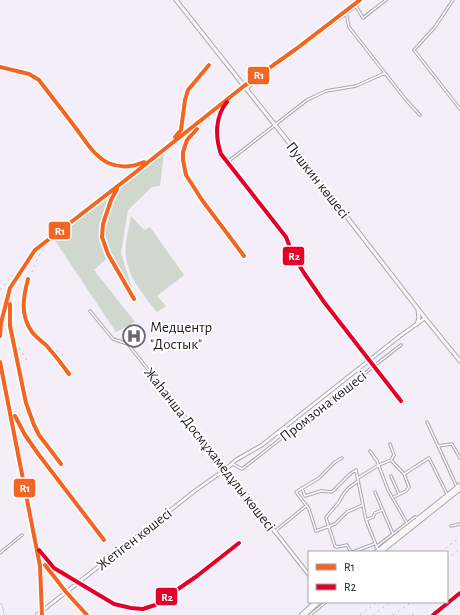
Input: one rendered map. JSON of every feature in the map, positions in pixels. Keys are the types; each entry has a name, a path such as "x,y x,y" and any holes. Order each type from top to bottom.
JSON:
{"main road":[{"name":"Пушкин көшесі","path":"176,0 247,88 460,361"},
{"path":"417,324 419,318 418,308"},
{"path":"379,551 419,518 459,489"},
{"path":"379,551 388,547 448,497"},
{"path":"301,615 314,603"},
{"path":"305,615 318,603"},
{"path":"0,606 2,615"}],"street":[{"path":"247,88 356,6 363,18 386,0"},
{"path":"453,0 437,25 414,48 414,51 460,109"},
{"path":"346,13 349,27 420,115"},
{"path":"228,165 230,160 307,100 326,91 356,86 385,73"},
{"name":"Жаһанша Досмұхамедұлы көшесі","path":"90,311 113,339 128,344 308,574"},
{"name":"Жетіген көшесі","path":"37,615 226,469 231,463 262,445 425,318"},
{"name":"Промзона көшесі","path":"240,467 242,469 246,466 401,345"},
{"path":"427,422 459,489"},
{"path":"357,478 391,460 394,455 390,444"},
{"path":"438,446 452,444 460,458"},
{"path":"370,451 379,465 384,480 407,523"},
{"path":"342,458 335,462 319,478 296,492 309,508 316,531 328,527 337,522 347,512 363,505"},
{"path":"404,474 429,458 448,497"},
{"path":"236,460 240,467"},
{"path":"391,460 404,474 409,487 406,491 393,497"},
{"path":"231,463 240,467"},
{"path":"301,498 321,491 332,492 356,470 366,520 379,551 393,534 415,517 419,518"},
{"path":"391,476 399,494"},
{"path":"351,551 347,545 335,546 326,518 331,510 338,504 344,491 358,481"},
{"path":"302,488 305,496"},
{"path":"375,492 393,534"},
{"path":"274,532 307,505"},
{"path":"366,520 373,518 375,513 382,510"},
{"path":"451,526 460,524"},
{"path":"0,553 22,535"},
{"path":"358,551 375,544"},
{"path":"309,615 325,603"},
{"path":"309,615 313,608"}],"shaded area":[{"path":"164,152 160,186 152,187 128,210 121,253 135,298 110,255 104,238 107,258 94,270 135,322 116,332 54,239 115,190 101,219 103,233 110,206 123,184"},
{"path":"131,216 144,230 150,227 184,275 157,296 166,306 157,312 138,286 130,272 128,265 126,248"}],"railway":[{"path":"0,336 1,323 10,288 35,250 244,86 296,49 360,0"},
{"path":"175,137 181,130 185,100 188,90 209,65"},
{"path":"0,67 29,74 39,80 90,147 103,160 113,165 122,166 131,166 144,162"},
{"path":"227,102 220,114 217,127 221,154 286,237 293,255 324,302 401,401"},
{"path":"201,125 187,140 183,152 186,175 202,200 244,256"},
{"path":"117,189 111,200 103,224 102,237 108,254 134,299"},
{"path":"27,283 40,254 47,244"},
{"path":"0,290 13,275"},
{"path":"28,279 24,300 24,313 28,326 52,352 69,374"},
{"path":"11,300 10,311 13,345 25,401 35,427 61,464"},
{"path":"16,343 28,362"},
{"path":"52,347 65,357"},
{"path":"0,362 40,566 42,615"},
{"path":"13,412 25,435 39,455 104,540"},
{"path":"442,551 460,537"},
{"path":"39,550 54,568 114,604 143,609 155,605 197,576 239,543"},
{"path":"448,558 460,549"},
{"path":"44,563 58,583 87,615"},
{"path":"448,603 460,593"},
{"path":"360,615 376,603"},
{"path":"373,615 389,603"},
{"path":"393,615 411,603"},
{"path":"433,615 448,603"}],"transit line":[{"name":"R1","path":"0,336 1,323 10,288 35,250 244,86 296,49 360,0"},
{"name":"R1","path":"175,137 181,130 185,100 188,90 209,65"},
{"name":"R1","path":"0,67 29,74 39,80 90,147 103,160 113,165 122,166 131,166 144,162"},
{"name":"R2","path":"227,102 220,114 217,127 221,154 286,237 293,255 324,302 401,401"},
{"name":"R1","path":"197,129 187,140 183,152 186,175 202,200 244,256"},
{"name":"R1","path":"117,189 111,200 103,224 102,237 108,254 134,299"},
{"name":"R1","path":"28,279 24,300 24,313 28,326 52,352 69,374"},
{"name":"R1","path":"10,304 10,326 26,403 39,435 61,464"},
{"name":"R1","path":"0,362 40,566 42,615"},
{"name":"R1","path":"15,416 25,435 39,455 104,540"},
{"name":"R2","path":"39,550 54,568 114,604 143,609 155,605 197,576 239,543"},
{"name":"R1","path":"45,565 66,592 87,615"},
{"name":"R2","path":"448,603 460,593"},
{"name":"R2","path":"433,615 448,603"}],"place":[{"name":"Медцентр \"Достык\"","path":"134,336"}]}
